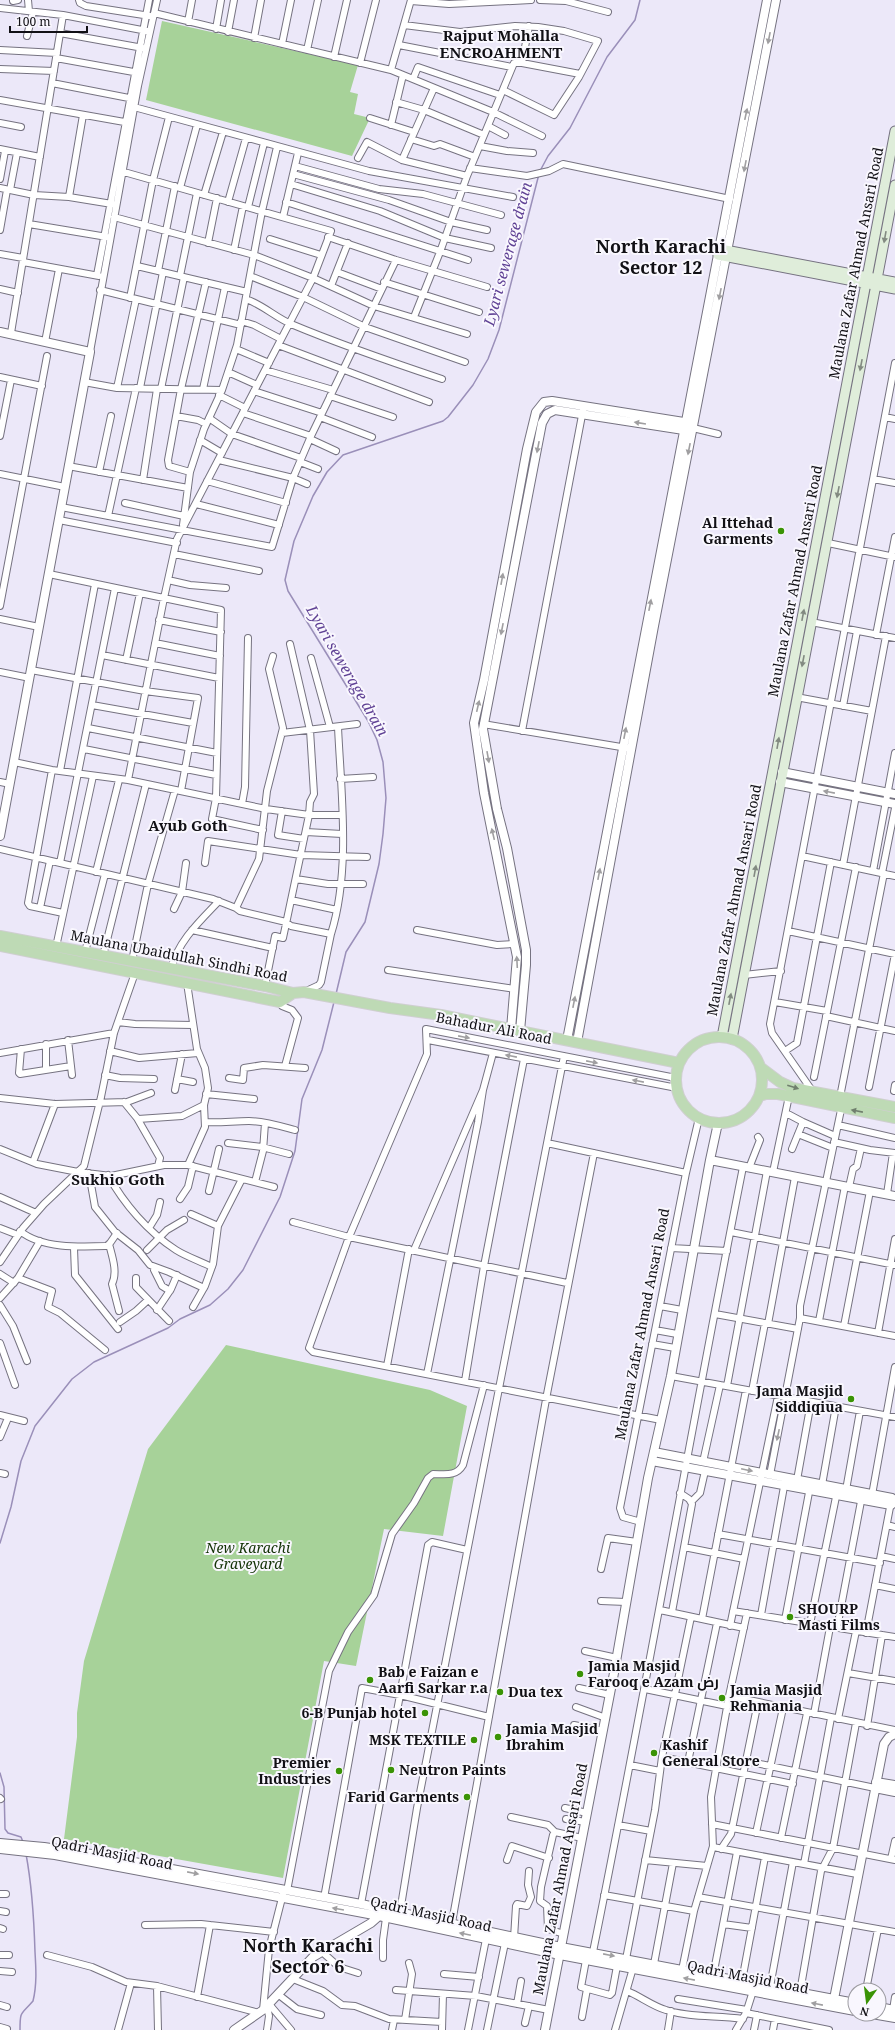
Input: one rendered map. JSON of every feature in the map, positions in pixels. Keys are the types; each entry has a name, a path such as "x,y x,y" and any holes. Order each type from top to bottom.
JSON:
{"main road":[{"name":"Maulana Zafar Ahmad Ansari Road","path":"727,1038 744,975 796,698 828,543 872,282 895,131"},
{"name":"Maulana Zafar Ahmad Ansari Road","path":"727,1038 872,282 894,199 895,185"},
{"path":"723,253 872,282 895,289"},
{"path":"872,282 895,282"},
{"name":"Maulana Ubaidullah Sindhi Road","path":"0,936 265,986 293,993"},
{"name":"Maulana Ubaidullah Sindhi Road","path":"0,946 280,1002 293,993"},
{"path":"293,993 308,992 390,1008 441,1015 679,1063"},
{"path":"710,1038 727,1038 747,1047 755,1056 760,1067 762,1085 759,1096 754,1106 746,1114 730,1122 718,1123 699,1118 684,1106 676,1083 679,1063 686,1052 694,1045 710,1038"},
{"path":"760,1067 785,1084 813,1092 895,1107"},
{"path":"759,1096 772,1094 789,1096 895,1118"}],"street":[{"path":"27,36 31,12 28,0"},
{"path":"79,0 80,3 86,6 146,16 154,15 188,22 391,70 493,112 542,136"},
{"path":"0,836 90,352 100,290 100,276 119,171 138,73 146,49 146,16 150,0"},
{"path":"138,73 139,48 154,15 157,0"},
{"path":"188,22 192,0"},
{"path":"216,29 221,0"},
{"path":"228,32 234,0"},
{"path":"254,38 261,0"},
{"path":"282,44 291,0"},
{"path":"307,50 318,0"},
{"path":"334,57 347,0"},
{"path":"360,63 376,0"},
{"path":"391,70 411,1 449,4 531,0"},
{"path":"540,0 566,1 608,12"},
{"path":"723,253 730,199 767,0"},
{"path":"567,1040 636,676 677,490 723,253 776,0"},
{"path":"0,16 1,8 63,15 147,31"},
{"path":"11,333 63,15"},
{"path":"404,25 460,32 515,26 529,26 564,31 598,41 580,74 554,115 501,93 418,67 413,79"},
{"path":"522,63 529,26"},
{"path":"60,33 146,49"},
{"path":"398,45 512,67"},
{"path":"0,50 57,55 138,73"},
{"path":"414,317 433,271 470,168 514,62 580,74"},
{"path":"0,69 54,71"},
{"path":"391,125 403,75"},
{"path":"52,83 133,99"},
{"path":"402,160 434,88"},
{"path":"128,123 134,107 133,99"},
{"path":"0,100 128,123"},
{"path":"396,102 424,110 484,135"},
{"path":"134,107 298,153 369,171 513,197"},
{"path":"69,197 83,115"},
{"path":"117,388 153,180 169,117"},
{"path":"370,118 414,132"},
{"path":"0,123 21,128"},
{"path":"108,516 157,304 166,232 177,187 197,125"},
{"path":"488,126 505,135"},
{"path":"204,195 223,132"},
{"path":"228,202 246,138"},
{"path":"411,139 434,146 440,144 475,157"},
{"path":"358,158 367,142 402,160 467,176"},
{"path":"234,250 264,143"},
{"path":"480,146 507,151 533,153"},
{"path":"182,530 190,472 200,440 221,392 236,349 262,212 277,147"},
{"path":"0,179 3,150 40,157"},
{"path":"0,230 17,153"},
{"path":"283,217 298,153"},
{"path":"470,168 527,176 549,171 563,164 730,199"},
{"path":"295,166 379,189 424,194 501,216"},
{"path":"119,171 330,231 313,278 176,543 145,691 134,759 128,780"},
{"path":"293,174 389,200 450,222 487,230"},
{"path":"291,184 380,211 445,238 491,248"},
{"path":"0,188 34,195 69,197 113,204"},
{"path":"143,480 159,389 177,310 188,238 197,193"},
{"path":"208,243 217,198"},
{"path":"286,202 468,260"},
{"path":"107,237 114,217 113,204"},
{"path":"114,217 254,255 313,278 374,306 467,334"},
{"path":"29,224 107,237"},
{"path":"328,236 396,260 487,287"},
{"path":"270,239 321,255"},
{"path":"331,286 348,243"},
{"path":"0,254 59,269 100,276"},
{"path":"61,507 271,547 293,478 321,415 365,327 383,285 396,260"},
{"path":"137,266 247,292"},
{"path":"45,342 59,269"},
{"path":"337,272 423,294 479,312"},
{"path":"250,276 303,298 365,327 465,362"},
{"path":"190,472 169,466 167,463 181,389 206,282"},
{"path":"203,389 225,287"},
{"path":"0,289 18,293"},
{"path":"100,290 218,320 254,325 279,342 344,370 429,402"},
{"path":"246,299 258,303 289,323 354,349 442,379"},
{"path":"0,332 11,333 90,352"},
{"path":"236,349 269,363"},
{"path":"0,606 2,582 24,479 47,356"},
{"path":"813,1092 770,1030 780,970 895,363"},
{"path":"265,370 332,393 392,417"},
{"path":"228,372 256,388 372,436"},
{"path":"0,378 42,386"},
{"path":"0,436 3,406 11,380"},
{"path":"84,382 117,388 203,389 221,392 244,411 311,437 336,451"},
{"path":"516,1030 515,989 518,965 484,793 474,723 484,680 527,449 536,412 544,402 552,401 583,410 690,427 718,434"},
{"path":"516,1030 526,972 526,950 507,848 497,809 483,724 542,423 550,411 583,410"},
{"path":"522,731 583,410"},
{"path":"99,472 111,416"},
{"path":"176,416 198,420 206,424"},
{"path":"885,417 895,419"},
{"path":"209,418 232,434 301,460 318,469"},
{"path":"200,440 222,453"},
{"path":"219,460 293,478 307,484"},
{"path":"68,466 188,488"},
{"path":"0,474 65,487"},
{"path":"873,479 895,483"},
{"path":"208,481 286,503"},
{"path":"577,1042 633,749 677,490"},
{"path":"125,503 184,516"},
{"path":"196,504 279,525"},
{"path":"59,520 176,543"},
{"path":"876,635 893,556 895,537"},
{"path":"828,543 893,556"},
{"path":"174,554 259,571"},
{"path":"49,574 221,610 216,798 212,819 263,830"},
{"path":"168,580 190,585 226,588"},
{"path":"60,770 76,677 95,584"},
{"path":"60,863 116,588"},
{"path":"126,660 140,593"},
{"path":"0,619 39,627"},
{"path":"160,620 220,632"},
{"path":"811,622 895,638"},
{"path":"843,706 857,631"},
{"path":"843,865 886,636"},
{"path":"242,804 245,787 248,638"},
{"path":"155,643 220,656"},
{"path":"265,986 275,936 283,938 309,816 310,802 314,794 310,730 290,644"},
{"path":"102,655 219,678"},
{"path":"236,908 259,859 267,791 283,728 269,669 273,656"},
{"path":"311,658 330,727"},
{"path":"0,672 76,677 145,691 198,698 185,769 148,884 132,961"},
{"path":"636,676 645,678"},
{"path":"796,698 872,712"},
{"path":"92,705 193,723"},
{"path":"282,733 357,724"},
{"path":"483,724 633,749"},
{"path":"308,992 321,982 337,910 340,884 342,815 338,727"},
{"path":"88,728 217,753"},
{"path":"84,749 216,775"},
{"path":"873,871 891,803 895,753"},
{"path":"14,762 52,770 128,780 266,809 309,816 342,815"},
{"path":"52,770 28,902 30,906 63,913"},
{"path":"782,772 892,794"},
{"path":"56,947 93,776"},
{"path":"340,779 373,777"},
{"path":"96,872 119,780"},
{"path":"0,782 10,784"},
{"path":"780,782 891,803"},
{"path":"103,956 146,784"},
{"path":"770,1475 786,1397 800,1318 800,1306 825,1182 842,1108 842,1097 855,1022 895,808"},
{"path":"282,811 278,836 342,834"},
{"path":"205,863 208,841 301,855 367,857"},
{"path":"0,849 219,901 240,911 286,922 291,926 331,934"},
{"path":"802,856 895,876"},
{"path":"40,908 50,861"},
{"path":"785,1051 798,1043 831,862"},
{"path":"174,909 182,892 186,863"},
{"path":"814,1077 856,867"},
{"path":"85,952 105,874"},
{"path":"296,879 340,884 363,884"},
{"path":"291,900 337,910"},
{"path":"171,969 174,959 192,930 219,901"},
{"path":"192,930 273,948"},
{"path":"417,930 497,945 514,944"},
{"path":"788,931 895,954 869,1087"},
{"path":"388,970 515,989"},
{"path":"744,975 780,970"},
{"path":"0,1262 3,1252 36,1213 84,1166 90,1148 114,1032 135,973"},
{"path":"180,1199 188,1187 190,1166 205,1127 204,1105 208,1088 205,1068 198,1053 187,983"},
{"path":"280,1002 282,1006 292,1010 298,1018 285,1066"},
{"path":"775,1002 804,1007 855,1022 895,1031"},
{"path":"118,1022 135,1024 193,1025"},
{"name":"Bahadur Ali Road","path":"426,1029 564,1056 676,1083 562,1066 428,1040 426,1029"},
{"path":"0,1053 114,1032"},
{"path":"68,1040 72,1075"},
{"path":"428,1040 427,1054 349,1237 309,1348 313,1352 660,1420"},
{"path":"46,1044 46,1070"},
{"path":"22,1049 19,1074 71,1066"},
{"path":"110,1051 139,1058 198,1053"},
{"path":"387,1366 411,1250 482,1090 493,1053"},
{"path":"175,1090 182,1054"},
{"path":"400,1912 417,1808 564,1056"},
{"path":"465,1381 484,1266 524,1059"},
{"path":"229,1078 243,1080 244,1068 247,1067 257,1067 263,1065 305,1068"},
{"path":"106,1075 120,1078 154,1079"},
{"path":"177,1079 193,1082"},
{"path":"427,1374 478,1122 482,1090"},
{"path":"0,1098 55,1104 124,1102 151,1093"},
{"path":"206,1094 254,1098"},
{"path":"703,1462 724,1386 740,1318 755,1236 789,1096"},
{"path":"124,1102 138,1119 160,1158 158,1166"},
{"path":"33,1162 55,1104"},
{"path":"138,1119 182,1116 204,1105"},
{"path":"786,1112 834,1142"},
{"name":"Maulana Zafar Ahmad Ansari Road","path":"640,1522 623,1517 620,1508 686,1173 699,1118"},
{"path":"205,1122 230,1123 249,1121 295,1130"},
{"path":"792,1149 803,1122"},
{"path":"255,1182 265,1123"},
{"name":"Maulana Zafar Ahmad Ansari Road","path":"546,2030 606,1718 640,1522 660,1420 671,1376 677,1334 718,1123"},
{"path":"838,1125 895,1138"},
{"path":"710,1160 891,1195 894,1153 861,1148 798,1134"},
{"path":"593,1952 660,1610 680,1493 726,1250 746,1167 760,1140 758,1136"},
{"path":"228,1143 262,1147 289,1154"},
{"path":"547,1143 686,1173"},
{"path":"819,1321 832,1251 847,1186 853,1169 857,1166 861,1148"},
{"path":"0,1149 33,1162 78,1172 108,1176 158,1166 190,1166 213,1170 274,1187"},
{"path":"209,1191 219,1149"},
{"path":"451,1928 567,1283 594,1153"},
{"path":"89,1173 95,1207 117,1233 138,1250 150,1265 177,1275 204,1288"},
{"path":"108,1176 142,1223 176,1250 212,1267"},
{"path":"702,1619 729,1475 766,1323 795,1177"},
{"path":"193,1307 204,1288 212,1267 218,1226 242,1178"},
{"path":"844,1326 870,1191"},
{"path":"0,1197 36,1213"},
{"path":"149,1228 157,1214 160,1202"},
{"path":"191,1214 218,1226"},
{"path":"147,1250 166,1230 184,1220"},
{"path":"293,1222 349,1237 451,1258 521,1275 567,1283"},
{"path":"0,1228 40,1241 74,1248 109,1244 117,1233"},
{"path":"730,1232 893,1264"},
{"path":"878,1333 893,1264 895,1239"},
{"path":"0,1298 16,1281 40,1241"},
{"path":"109,1244 114,1263 114,1280 112,1284 119,1312"},
{"path":"74,1248 74,1275 118,1329"},
{"path":"671,1248 726,1250"},
{"path":"155,1268 154,1270 162,1286 170,1291"},
{"path":"0,1274 16,1281 52,1291 48,1307 60,1313 106,1350"},
{"path":"157,1310 170,1291 177,1275"},
{"path":"136,1278 136,1288 169,1321"},
{"path":"120,1322 148,1300"},
{"path":"0,1305 13,1326 27,1361"},
{"path":"660,1306 682,1310"},
{"path":"715,1314 798,1329"},
{"path":"800,1318 895,1336"},
{"path":"655,1330 677,1334"},
{"path":"0,1343 15,1385"},
{"path":"652,1344 675,1348"},
{"path":"872,1495 886,1416 892,1400 895,1366"},
{"path":"671,1376 895,1417"},
{"path":"267,2030 269,2016 265,2009 269,1949 284,1893 329,1671 348,1632 374,1595 389,1538 414,1503 428,1478 433,1474 451,1475 456,1473 463,1465 484,1385"},
{"path":"730,1626 778,1396"},
{"path":"797,1480 811,1402"},
{"path":"822,1485 836,1406"},
{"path":"846,1490 860,1411"},
{"path":"0,1416 24,1421"},
{"path":"0,1437 8,1418"},
{"path":"654,1452 686,1462 705,1471 729,1475 760,1477 893,1501"},
{"path":"652,1461 703,1462 731,1467 760,1477 770,1475 785,1482 797,1480 810,1487 822,1485 837,1492 846,1490 862,1496 872,1495 893,1501"},
{"path":"672,1612 692,1502 700,1493 705,1471"},
{"path":"761,1615 785,1482"},
{"path":"785,1620 810,1487"},
{"path":"810,1624 837,1492"},
{"path":"680,1493 692,1502"},
{"path":"836,1628 862,1496"},
{"path":"866,1633 893,1501"},
{"path":"887,1525 895,1527"},
{"path":"718,1534 880,1563"},
{"path":"601,1569 608,1538 637,1542"},
{"path":"361,1904 428,1545 432,1542 467,1550"},
{"path":"684,1547 744,1559"},
{"path":"881,1556 895,1559"},
{"path":"875,1585 895,1589"},
{"path":"601,1600 626,1602"},
{"path":"660,1610 744,1628"},
{"path":"733,1611 895,1638"},
{"path":"682,1970 694,1911 713,1846 711,1797 728,1696 747,1613"},
{"path":"626,1959 651,1831 662,1756 692,1617"},
{"path":"688,1762 717,1623"},
{"path":"781,1838 795,1772 830,1627"},
{"path":"838,1720 856,1631"},
{"path":"867,1726 882,1635"},
{"path":"585,1651 617,1658"},
{"path":"848,1673 895,1682"},
{"path":"324,1898 361,1690 365,1688 400,1695 489,1717"},
{"path":"579,1688 610,1694"},
{"path":"645,1689 727,1706"},
{"path":"728,1696 867,1726 895,1730"},
{"path":"721,1848 729,1839 732,1828 758,1702"},
{"path":"576,1708 606,1718"},
{"path":"756,1833 782,1708"},
{"path":"804,1864 831,1718"},
{"path":"800,1992 822,1868 833,1848 856,1723"},
{"path":"574,1725 603,1731"},
{"path":"834,1999 861,1854 884,1744 893,1736"},
{"path":"662,1756 793,1784"},
{"path":"746,1761 820,1778 875,1785 895,1785"},
{"path":"630,1765 660,1771"},
{"path":"875,1785 895,1792"},
{"path":"565,1808 587,1813"},
{"path":"511,1817 548,1825 556,1832 582,1838"},
{"path":"566,1819 586,1822"},
{"path":"712,1824 893,1860 895,1841"},
{"path":"618,1825 651,1831"},
{"path":"556,1832 552,1838 549,1858 541,1887 540,1901 547,1906 548,1929 564,1934"},
{"name":"Qadri Masjid Road","path":"0,1843 284,1893 451,1928 514,1938 586,1960 847,2009"},
{"path":"507,1860 512,1846 549,1858"},
{"path":"713,1846 737,1852 858,1874"},
{"name":"Qadri Masjid Road","path":"0,1849 45,1850"},
{"path":"713,1976 737,1852"},
{"path":"742,1981 765,1857"},
{"path":"645,1860 707,1866"},
{"path":"770,1986 793,1862"},
{"path":"654,1964 673,1863"},
{"path":"514,1938 516,1906 518,1904 527,1906 531,1897 528,1885 529,1871"},
{"name":"Qadri Masjid Road","path":"284,1893 361,1904 382,1914 400,1912 486,1939 505,1943 560,1951 593,1952 847,2001"},
{"path":"604,1895 694,1911"},
{"path":"698,1896 849,1922 895,1932"},
{"path":"234,2030 246,2026 265,2009 313,1957 371,1923 382,1914"},
{"path":"382,1914 382,1958"},
{"path":"723,1924 752,1928"},
{"path":"145,1925 210,1925 274,1932"},
{"path":"196,1997 210,1925"},
{"path":"868,1982 878,1929"},
{"path":"468,2030 476,1996 486,1939"},
{"path":"488,2030 505,1943"},
{"path":"321,1951 339,1967 358,1973"},
{"path":"0,1955 9,1955"},
{"path":"47,1955 92,1967 131,1983 157,1986 196,1997 265,2009 291,2030"},
{"path":"586,1960 580,1986 611,1994 617,1966"},
{"path":"405,2020 412,1974 409,1963"},
{"path":"615,2030 632,1968"},
{"path":"0,1971 12,1972"},
{"path":"444,1974 479,1977"},
{"path":"293,1979 323,1991 345,2006 355,2006 394,2020 442,2022"},
{"path":"517,2004 521,1981"},
{"path":"118,2030 131,1983"},
{"path":"157,1986 158,2030"},
{"path":"582,2017 587,1989"},
{"path":"396,1990 476,1996 549,2010"},
{"path":"626,1991 642,1997 656,2007 671,2011 690,2015 723,2016 743,2019"},
{"path":"736,2030 747,2012 753,1991"},
{"path":"442,2030 443,1994"},
{"path":"279,1995 297,2009 321,2015"},
{"path":"894,2010 895,1998"},
{"path":"678,1999 829,2030"},
{"path":"0,2005 7,2007"},
{"path":"525,2023 529,2006"},
{"path":"668,2030 671,2011"},
{"path":"754,2030 757,2015"},
{"path":"773,2030 775,2019"},
{"path":"392,2030 394,2020"},
{"path":"0,2027 7,2029"}],"green space":[{"path":"162,21 358,65 350,92 358,94 354,114 370,118 352,156 146,100"},
{"name":"New Karachi Graveyard","path":"226,1345 430,1390 467,1406 443,1536 384,1529 356,1666 324,1661 283,1878 64,1839 77,1737 77,1713 84,1661 148,1449"}],"waterway":[{"name":"Lyari sewerage drain","path":"540,171 548,156 570,128 607,57 635,20 640,0"},
{"name":"Lyari sewerage drain","path":"336,994 346,952 365,922 379,864 386,798 383,762 377,740 368,721 288,591 285,580 294,541 313,496 327,472 343,455 443,421 448,417 473,385 488,359 499,330 539,174"},
{"name":"Lyari sewerage drain","path":"0,1543 11,1507 21,1461 35,1426 72,1379 94,1362 168,1328 180,1319 210,1305 228,1289 243,1270 280,1197 295,1151 302,1099 322,1050 334,1002"},
{"name":"Lyari sewerage drain","path":"0,1773 4,1787 5,1829 8,1833 21,1837 23,1842"},
{"name":"Lyari sewerage drain","path":"20,2030 20,2019 22,2013 33,2001 36,1976 30,1878 26,1854"}],"place":[{"name":"Al Ittehad Garments","path":"781,531"},
{"name":"Jama Masjid Siddiqiua","path":"851,1399"},
{"name":"SHOURP Masti Films","path":"790,1617"},
{"name":"Jamia Masjid Farooq e Azam رض","path":"580,1674"},
{"name":"Bab e Faizan e Aarfi Sarkar r.a","path":"370,1680"},
{"name":"Dua tex","path":"500,1692"},
{"name":"Jamia Masjid Rehmania","path":"722,1698"},
{"name":"6-B Punjab hotel","path":"425,1713"},
{"name":"Jamia Masjid Ibrahim","path":"498,1737"},
{"name":"MSK TEXTILE","path":"474,1740"},
{"name":"Kashif General Store","path":"654,1753"},
{"name":"Neutron Paints","path":"391,1770"},
{"name":"Premier Industries","path":"339,1771"},
{"name":"Farid Garments","path":"467,1797"}],"district":[{"name":"Rajput Mohalla ENCROAHMENT","path":"501,44"},
{"name":"North Karachi Sector 12","path":"661,257"},
{"name":"Ayub Goth","path":"188,826"},
{"name":"Sukhio Goth","path":"118,1180"},
{"name":"North Karachi Sector 6","path":"308,1956"}]}
